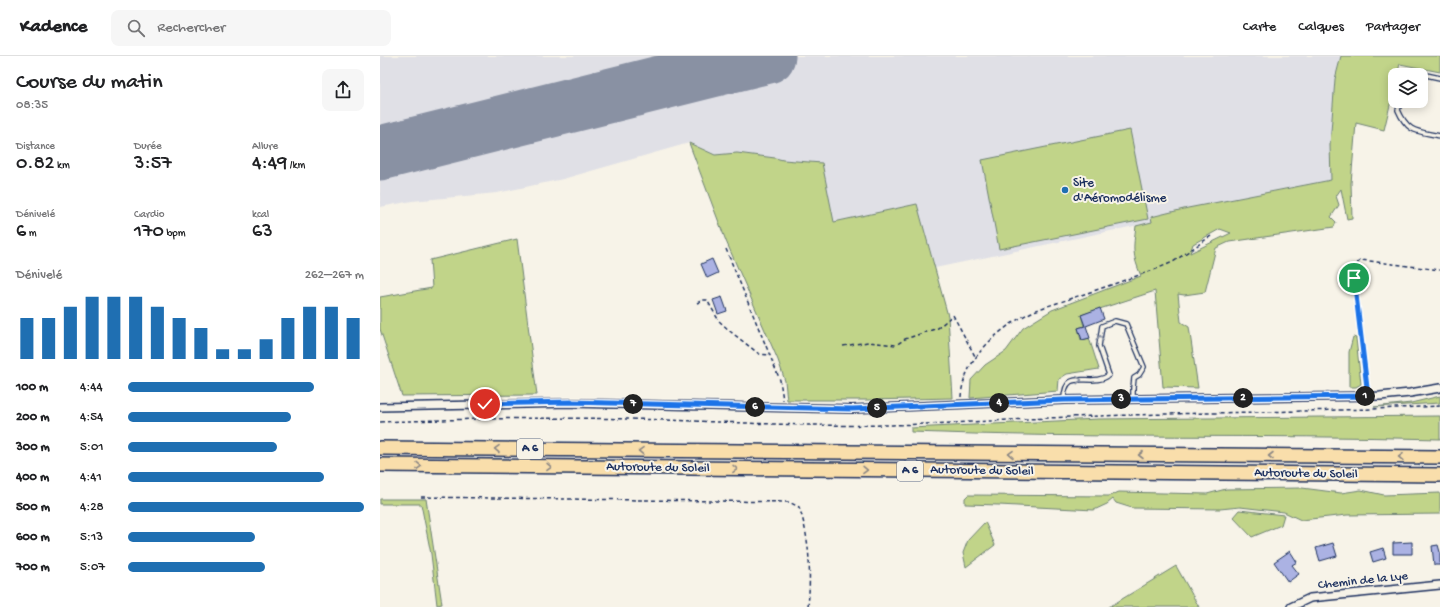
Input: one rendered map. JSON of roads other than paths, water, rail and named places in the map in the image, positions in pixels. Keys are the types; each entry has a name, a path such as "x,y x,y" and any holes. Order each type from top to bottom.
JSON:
{"highway":[{"name":"Autoroute du Soleil","path":"380,448 1440,457"},
{"name":"Autoroute du Soleil","path":"380,465 1440,475"}],"street":[{"path":"380,407 570,402 852,409 1064,400 1368,396 1410,393 1440,388"},
{"name":"Chemin de la Lye","path":"1291,607 1310,598 1440,585"}],"lane":[{"path":"1428,75 1440,78"},
{"path":"1399,108 1398,110 1403,121 1412,130 1440,136"},
{"path":"1064,400 1064,389 1066,384 1071,381 1104,379 1108,375 1099,346 1102,326 1115,321 1126,324 1144,367 1139,376 1134,378 1132,388 1133,399"}],"place":[{"name":"Site d'Aéromodélisme","path":"1065,190"}]}
